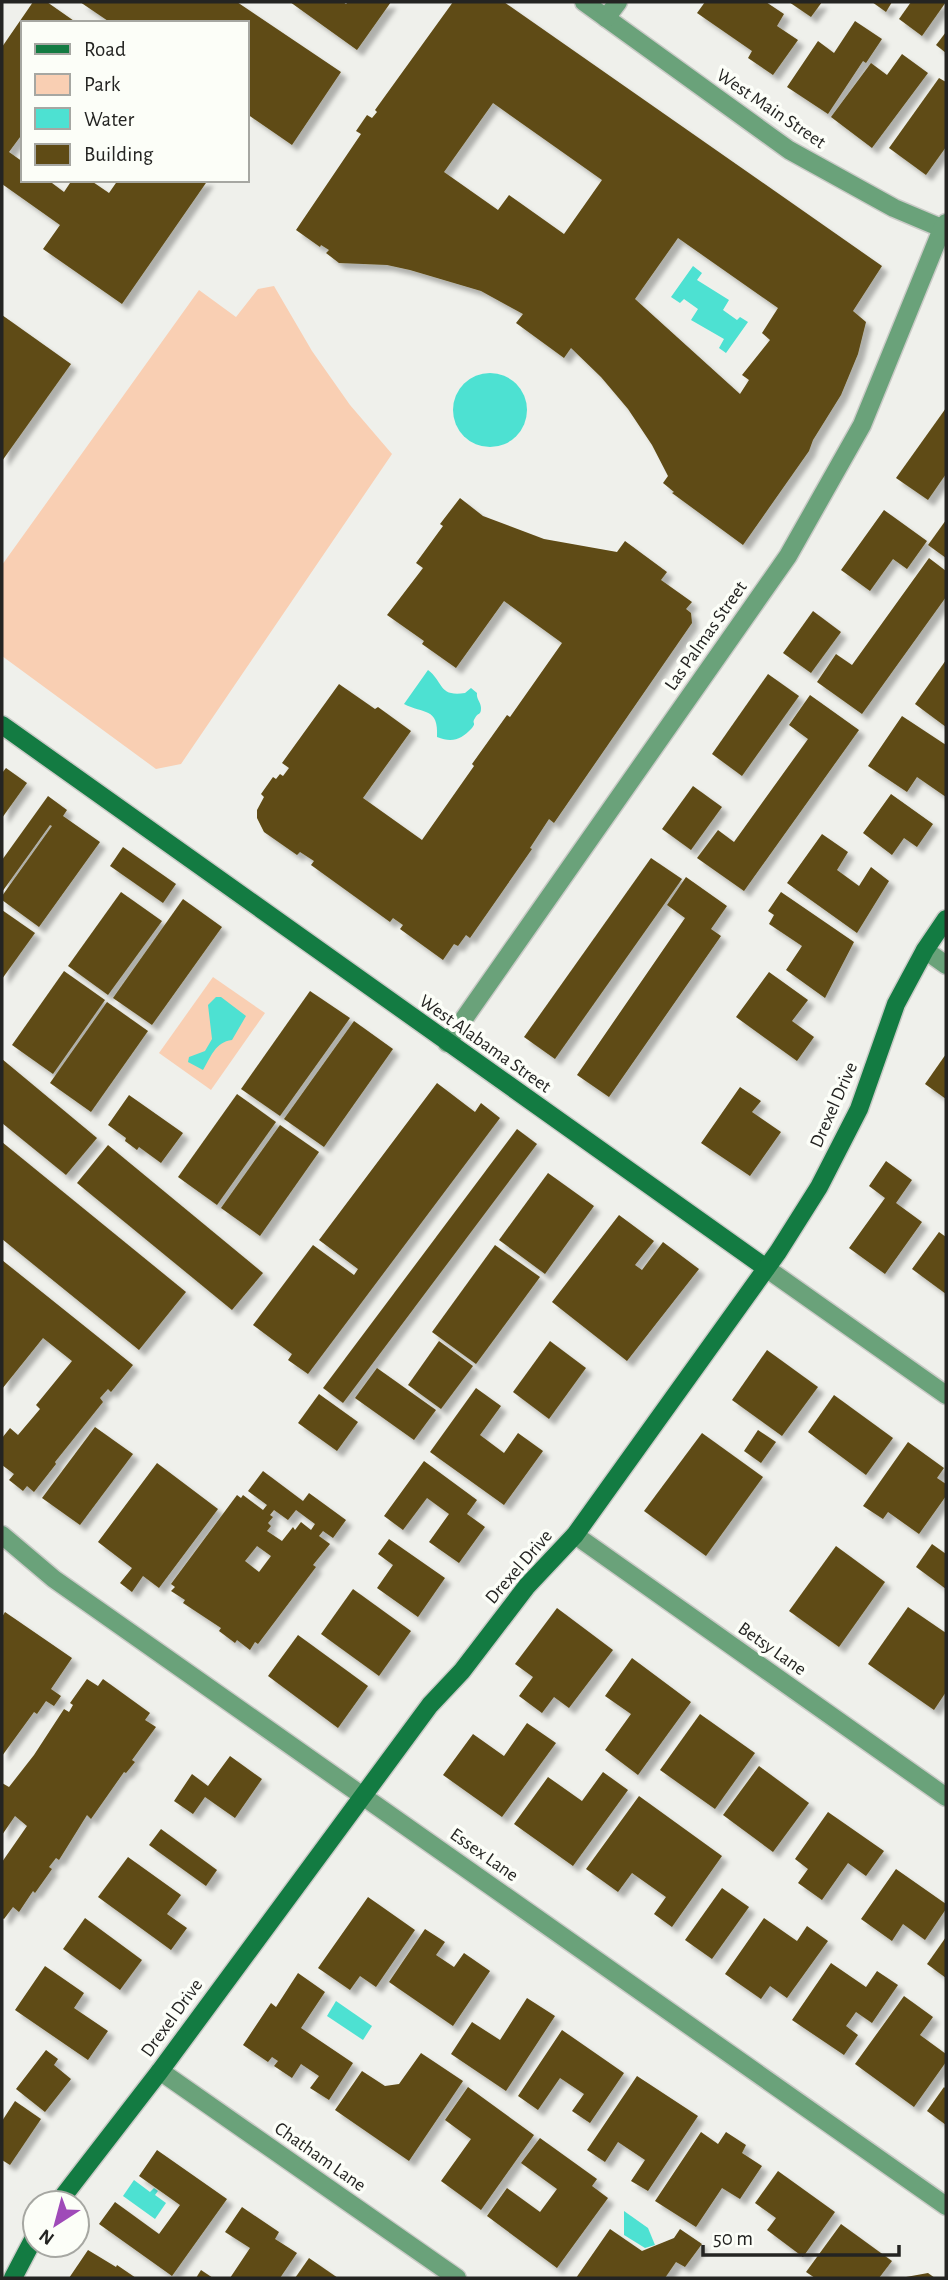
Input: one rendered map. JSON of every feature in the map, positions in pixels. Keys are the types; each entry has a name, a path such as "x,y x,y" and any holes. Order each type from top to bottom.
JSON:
{"street":[{"name":"West Main Street","path":"584,2 789,150 894,208 945,227"},
{"path":"606,18 618,2"},
{"name":"Las Palmas Street","path":"447,1043 788,556 862,425 945,227"},
{"name":"West Alabama Street","path":"2,725 946,1395"},
{"name":"Drexel Drive","path":"69,2189 160,2071 430,1705 462,1671 527,1586 575,1535 766,1268 819,1187 859,1110 896,1004 925,950 946,919"},
{"path":"925,950 946,965"},
{"name":"Essex Lane","path":"2,1535 54,1579 946,2206"},
{"name":"Betsy Lane","path":"575,1535 946,1797"},
{"name":"Chatham Lane","path":"160,2071 457,2278"},
{"path":"13,2278 23,2259"}],"green space":[{"path":"274,286 312,351 350,405 392,454 181,764 156,769 2,656 2,565 199,290 236,317 258,289"},
{"path":"213,977 265,1013 211,1090 159,1053"}],"water":[{"path":"693,266 702,273 697,280 729,300 723,310 737,320 740,317 748,322 726,353 719,348 724,339 691,320 698,309 684,299 680,303 671,297"},
{"path":"490,373 504,376 516,384 524,396 527,410 524,424 516,436 504,444 490,447 476,444 464,436 456,424 453,410 456,396 464,384 476,376"},
{"path":"428,670 442,688 450,693 465,693 471,688 477,693 480,712 472,728 460,738 447,740 437,737 437,727 432,716 404,704"},
{"path":"216,997 221,997 246,1016 232,1040 217,1047 203,1070 188,1062 189,1057 205,1051 212,1039 208,1005"},
{"path":"336,2001 372,2026 363,2040 327,2016"},
{"path":"134,2180 150,2192 154,2188 158,2191 155,2195 166,2203 155,2219 123,2196"},
{"path":"624,2211 648,2228 655,2245 645,2248 624,2235"}],"building":[{"path":"33,2 47,2 74,21 21,21 21,136 9,152 21,161 21,182 51,182 64,192 71,182 93,182 109,193 117,182 207,182 122,304 43,249 60,225 2,184 2,47"},
{"path":"80,2 237,2 341,72 292,145 248,115 248,21 108,21"},
{"path":"290,2 346,4 391,2 357,50"},
{"path":"453,2 504,2 882,266 853,311 866,322 858,354 841,395 809,451 743,545 672,493 674,492 663,483 668,476 652,445 628,409 601,377 571,348 564,358 516,323 523,314 481,291 410,270 387,265 339,263 326,253 329,250 296,230 361,134 356,131 367,115 372,118 377,112 375,110","holes":["493,103 602,180 564,234 509,195 498,210 444,172","678,238 778,308 762,333 770,340 742,375 749,380 740,394 635,299"]},
{"path":"705,2 766,2 784,14 777,26 798,40 773,75 748,58 752,51 697,13"},
{"path":"789,2 822,2 811,17"},
{"path":"872,2 892,2 886,12"},
{"path":"911,2 946,2 922,36 899,19"},
{"path":"855,21 882,39 866,63 863,61 828,114 787,87 818,41 834,53"},
{"path":"946,32 946,53 936,45"},
{"path":"902,54 928,73 872,148 831,117 871,63 887,75"},
{"path":"939,78 946,82 946,147 926,175 889,148"},
{"path":"2,315 71,364 2,461"},
{"path":"946,408 946,474 928,500 896,478"},
{"path":"460,498 483,516 544,539 617,552 625,541 667,572 661,580 692,602 686,609 691,613 692,623 554,823 549,819 530,848 532,849 470,938 466,935 458,946 454,944 443,960 400,929 403,925 393,918 390,922 311,865 314,861 300,852 297,855 264,832 257,818 257,810 264,797 261,794 273,777 276,779 280,774 283,776 289,768 282,763 339,684 411,731 363,798 422,840 474,766 472,764 507,715 510,717 562,643 504,601 456,668 387,615 423,568 416,563"},
{"path":"884,510 927,541 907,569 893,559 870,591 841,570"},
{"path":"946,520 946,558 928,545"},
{"path":"929,558 946,571 946,597 862,714 817,682 836,654 852,665"},
{"path":"813,611 841,632 811,673 783,653"},
{"path":"946,660 946,727 915,704"},
{"path":"768,674 799,696 742,776 712,754"},
{"path":"810,695 859,730 744,891 697,858 718,830 734,842 808,739 789,725"},
{"path":"902,716 946,745 946,797 917,777 907,792 868,766"},
{"path":"6,768 27,783 2,818 2,773"},
{"path":"693,786 722,807 691,850 662,829"},
{"path":"891,794 933,824 917,847 904,838 892,855 863,833"},
{"path":"48,796 67,810 63,816 100,842 39,927 2,900 2,896 52,826 50,825 2,892 2,860"},
{"path":"822,834 848,852 837,870 859,886 871,867 889,881 857,933 787,883"},
{"path":"123,847 176,884 163,903 110,866"},
{"path":"651,858 682,879 555,1059 524,1037"},
{"path":"686,877 727,906 711,929 721,936 609,1097 577,1075 685,918 667,905"},
{"path":"121,892 162,921 108,995 68,966"},
{"path":"781,892 854,942 825,998 786,970 802,946 769,924 774,915 768,911"},
{"path":"183,899 222,927 152,1025 113,998"},
{"path":"2,910 35,933 2,979"},
{"path":"64,971 105,1000 53,1074 12,1045"},
{"path":"769,972 808,1000 792,1021 814,1037 797,1061 736,1017"},
{"path":"310,991 350,1018 280,1116 241,1089"},
{"path":"107,1002 148,1031 91,1112 50,1083"},
{"path":"354,1021 393,1049 324,1147 284,1119"},
{"path":"946,1054 946,1099 925,1084"},
{"path":"2,1059 97,1138 66,1175 2,1123"},
{"path":"437,1083 475,1112 481,1103 500,1118 308,1374 288,1360 292,1354 253,1325 313,1245 354,1275 358,1269 319,1240"},
{"path":"740,1087 761,1101 752,1112 781,1132 750,1176 701,1143"},
{"path":"237,1094 276,1122 217,1205 178,1177"},
{"path":"129,1095 183,1133 161,1163 139,1147 137,1150 108,1125"},
{"path":"280,1125 319,1152 260,1236 221,1208"},
{"path":"517,1129 537,1144 343,1403 323,1388"},
{"path":"2,1142 186,1292 139,1350 2,1239"},
{"path":"108,1145 263,1273 232,1310 77,1183"},
{"path":"886,1161 912,1180 896,1203 922,1222 885,1274 849,1248 885,1198 869,1186"},
{"path":"548,1173 594,1206 545,1274 499,1240"},
{"path":"619,1215 654,1241 635,1265 642,1270 663,1242 699,1269 627,1361 552,1302"},
{"path":"939,1232 946,1237 946,1294 912,1269"},
{"path":"495,1245 540,1277 476,1364 432,1332"},
{"path":"2,1260 133,1365 111,1392 108,1389 100,1398 103,1402 34,1492 27,1486 23,1491 9,1480 14,1474 2,1465 2,1438 10,1428 18,1435 40,1409 36,1405 72,1361 43,1338 2,1389"},
{"path":"439,1341 473,1366 441,1409 408,1385"},
{"path":"550,1341 586,1368 549,1419 513,1392"},
{"path":"767,1350 818,1387 782,1436 732,1400"},
{"path":"377,1368 436,1410 414,1440 355,1398"},
{"path":"476,1388 501,1406 480,1435 504,1453 518,1433 543,1451 504,1505 430,1452"},
{"path":"319,1394 358,1422 337,1451 298,1423"},
{"path":"834,1395 893,1438 866,1475 808,1432"},
{"path":"95,1427 133,1454 80,1525 42,1498"},
{"path":"758,1430 776,1442 761,1463 744,1451"},
{"path":"702,1433 763,1477 706,1556 644,1511"},
{"path":"908,1442 944,1468 937,1478 946,1484 946,1496 919,1534 888,1512 883,1519 863,1506"},
{"path":"424,1461 477,1500 467,1514 485,1527 459,1563 429,1542 449,1514 427,1498 403,1530 384,1516"},
{"path":"157,1463 218,1509 159,1588 143,1576 132,1592 120,1583 132,1568 98,1542"},
{"path":"263,1471 303,1501 309,1493 346,1520 333,1538 323,1531 319,1536 330,1544 258,1644 255,1642 250,1650 237,1640 235,1643 219,1631 221,1628 183,1603 185,1600 171,1591 175,1587 171,1584 237,1495 241,1498 243,1495 263,1510 267,1505 248,1491","holes":["274,1510 288,1520 296,1510 315,1524 311,1530 301,1522 295,1530 293,1527 282,1541 267,1531 271,1526 268,1523","257,1546 271,1556 259,1572 245,1561"]},
{"path":"389,1539 445,1578 418,1617 377,1588 393,1565 378,1554"},
{"path":"932,1544 946,1554 946,1589 916,1567"},
{"path":"836,1546 885,1582 839,1647 789,1611"},
{"path":"353,1589 411,1631 379,1676 321,1634"},
{"path":"908,1607 946,1633 946,1692 934,1710 868,1664"},
{"path":"557,1608 613,1650 569,1708 554,1697 542,1713 519,1696 533,1677 515,1664"},
{"path":"5,1612 72,1658 51,1689 61,1696 54,1706 46,1701 37,1714 34,1712 2,1756 2,1617"},
{"path":"298,1635 368,1686 338,1728 268,1676"},
{"path":"632,1658 691,1702 638,1775 605,1750 631,1714 605,1696"},
{"path":"87,1679 98,1686 103,1679 150,1713 145,1720 156,1727 132,1760 135,1762 124,1772 91,1819 87,1815 59,1860 56,1858 49,1867 52,1869 35,1893 33,1891 19,1912 13,1907 4,1919 2,1862 27,1826 15,1816 2,1835 2,1783 9,1787 64,1709 69,1712 73,1705 70,1703"},
{"path":"700,1714 755,1753 715,1809 660,1770"},
{"path":"527,1723 556,1743 502,1817 443,1775 473,1734 504,1756"},
{"path":"230,1756 262,1779 235,1818 205,1797 193,1814 174,1801 192,1774 208,1786"},
{"path":"759,1766 809,1803 773,1852 723,1815"},
{"path":"603,1772 628,1790 573,1866 514,1824 548,1777 582,1801"},
{"path":"639,1796 722,1856 672,1927 654,1914 666,1897 632,1873 618,1892 586,1869"},
{"path":"828,1812 884,1851 866,1876 848,1863 822,1900 798,1883 808,1869 795,1859"},
{"path":"161,1829 217,1870 206,1886 149,1845"},
{"path":"128,1857 181,1895 167,1914 187,1928 171,1950 98,1897"},
{"path":"896,1869 946,1904 946,1909 925,1940 903,1924 892,1941 861,1919"},
{"path":"722,1888 749,1907 712,1959 685,1940"},
{"path":"368,1897 415,1930 376,1987 360,1976 350,1990 318,1968"},
{"path":"85,1918 142,1960 120,1990 63,1949"},
{"path":"764,1918 797,1941 807,1926 828,1941 787,1998 770,1986 761,1999 725,1974"},
{"path":"425,1929 445,1942 436,1955 454,1967 464,1953 490,1971 453,2026 389,1982"},
{"path":"946,1937 946,1978 927,1964"},
{"path":"831,1963 866,1987 877,1971 898,1985 872,2023 856,2012 846,2026 858,2035 844,2055 792,2020"},
{"path":"45,1966 84,1993 74,2008 108,2031 88,2060 15,2010"},
{"path":"298,1973 325,1992 301,2028 353,2063 329,2100 310,2088 319,2076 301,2064 292,2078 274,2066 278,2061 272,2057 268,2062 243,2045 271,2003 276,2007"},
{"path":"904,1996 933,2017 920,2035 946,2054 946,2062 914,2107 855,2064"},
{"path":"527,1998 555,2016 506,2091 451,2054 472,2022 500,2040"},
{"path":"562,2030 624,2073 590,2123 572,2111 584,2094 560,2078 538,2110 518,2096"},
{"path":"46,2050 58,2059 54,2065 71,2079 45,2112 16,2089"},
{"path":"421,2053 463,2081 409,2161 335,2110 362,2071 385,2086 399,2084"},
{"path":"637,2076 698,2116 648,2191 631,2181 645,2160 618,2142 605,2162 587,2150"},
{"path":"468,2087 534,2135 481,2210 441,2181 471,2139 445,2120"},
{"path":"944,2087 946,2089 946,2125 927,2111"},
{"path":"15,2101 41,2119 10,2165 2,2160 2,2121"},
{"path":"701,2132 718,2144 726,2132 746,2145 742,2153 762,2166 740,2199 722,2188 696,2227 655,2201"},
{"path":"540,2138 597,2179 592,2186 608,2198 557,2268 487,2216 507,2188 540,2212 557,2189 521,2163"},
{"path":"157,2150 227,2199 172,2276 99,2224 115,2202 159,2234 180,2205 139,2176"},
{"path":"778,2171 835,2212 803,2257 767,2230 776,2218 755,2203"},
{"path":"242,2207 279,2232 275,2239 297,2253 280,2278 230,2278 250,2248 225,2232"},
{"path":"841,2224 892,2261 879,2278 815,2278 806,2272"},
{"path":"610,2229 642,2251 674,2238 680,2229 702,2244 685,2267 676,2262 665,2278 576,2278"},
{"path":"91,2252 136,2278 69,2278 82,2259 91,2259"},
{"path":"309,2258 338,2278 295,2278"},
{"path":"201,2270 213,2278 196,2278"},
{"path":"928,2273 935,2278 906,2278 906,2277"}]}
